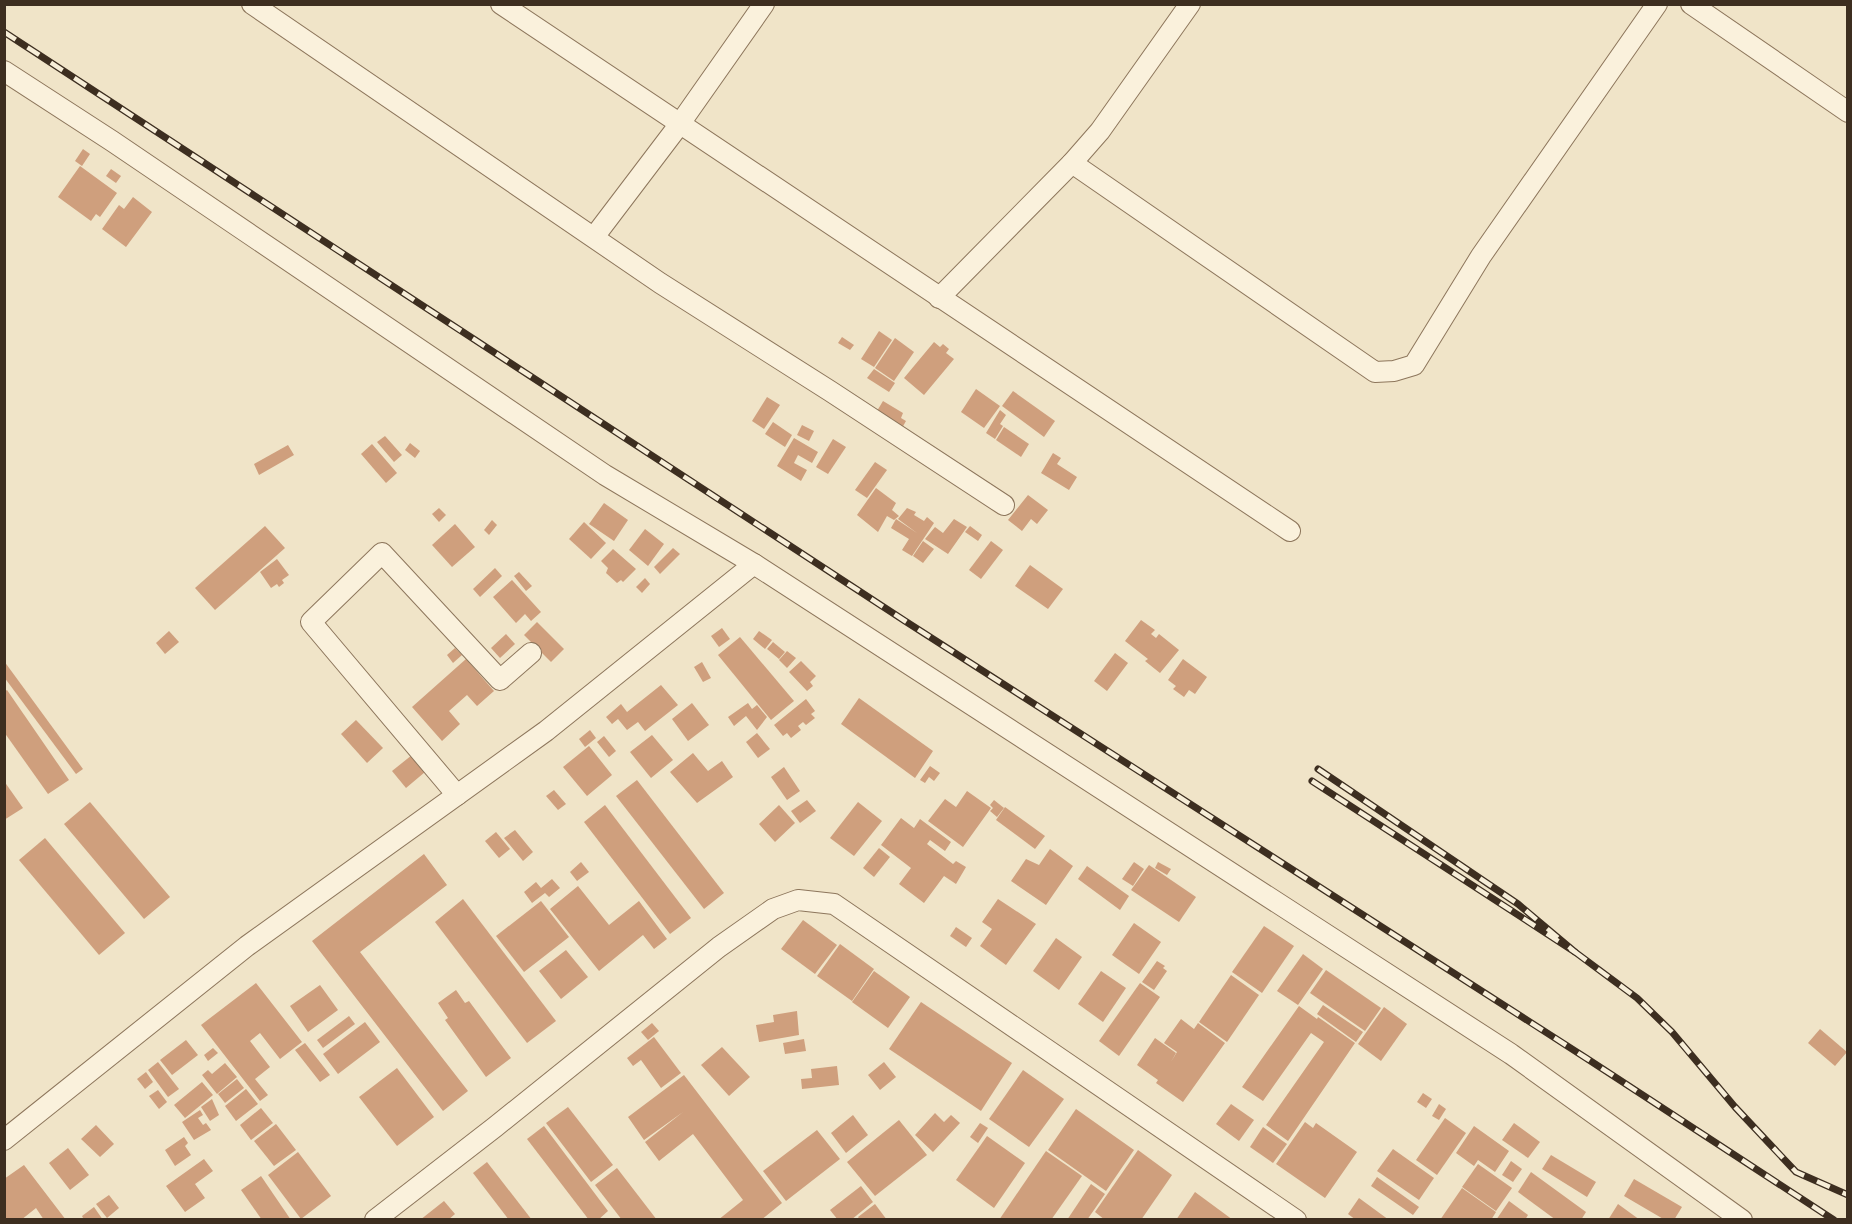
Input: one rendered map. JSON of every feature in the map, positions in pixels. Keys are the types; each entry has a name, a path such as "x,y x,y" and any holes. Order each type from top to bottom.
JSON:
{"street":[{"path":"252,4 660,283 1004,505"},
{"path":"501,4 1290,531"},
{"path":"594,237 679,124 764,4"},
{"path":"939,298 1101,132 1191,4"},
{"path":"1691,4 1848,112"},
{"path":"1072,163 1375,372 1394,371 1414,365 1481,256 1650,7"},
{"path":"4,71 122,148 605,475 754,564 1511,1054 1742,1220"},
{"path":"457,795 311,622 382,553 500,680 531,653"},
{"path":"4,1140 247,946 546,731 754,564"},
{"path":"375,1220 719,947 773,909 798,900 834,904 1296,1220"}],"building":[{"path":"83,149 90,154 82,166 75,161"},
{"path":"80,166 117,193 100,217 96,214 91,221 58,197"},
{"path":"111,169 121,176 116,183 106,176"},
{"path":"133,197 152,212 126,247 102,229 119,205 124,209"},
{"path":"879,331 892,340 874,367 861,359"},
{"path":"842,337 854,345 850,350 838,343"},
{"path":"895,338 914,352 894,381 875,368"},
{"path":"934,342 940,347 943,344 949,349 946,353 954,359 924,395 904,378"},
{"path":"874,369 895,383 889,392 867,378"},
{"path":"976,389 1000,406 984,428 961,412"},
{"path":"1013,391 1055,421 1044,437 1002,406"},
{"path":"767,397 780,405 764,429 752,421"},
{"path":"883,401 903,413 901,418 906,421 902,428 874,416"},
{"path":"1000,410 1006,415 1000,424 1003,426 995,439 986,433"},
{"path":"773,422 792,435 785,447 765,434"},
{"path":"802,425 814,431 809,441 797,435"},
{"path":"1004,427 1029,444 1021,457 996,440"},
{"path":"385,436 402,455 394,462 377,442"},
{"path":"794,438 818,452 812,463 798,455 794,463 807,470 801,481 777,466"},
{"path":"833,439 846,447 828,474 816,467"},
{"path":"410,443 420,451 415,458 405,450"},
{"path":"372,444 397,473 386,483 361,454"},
{"path":"288,445 294,455 259,475 254,464"},
{"path":"1053,453 1061,458 1057,464 1077,477 1069,490 1041,473"},
{"path":"875,462 887,470 867,498 855,490"},
{"path":"876,488 896,503 892,510 899,516 894,520 887,516 878,532 857,515"},
{"path":"1028,495 1048,510 1037,524 1031,519 1022,531 1008,520"},
{"path":"604,503 628,520 614,541 589,524"},
{"path":"439,508 446,515 439,522 432,514"},
{"path":"907,508 916,512 914,515 924,521 927,517 934,523 912,556 902,550 909,539 891,528 896,519 917,533 898,519"},
{"path":"954,519 967,527 948,554 925,539 935,527 943,533"},
{"path":"492,520 497,525 489,535 484,530"},
{"path":"584,522 606,543 591,559 569,539"},
{"path":"455,524 475,547 452,567 432,545"},
{"path":"265,526 285,548 215,610 195,588"},
{"path":"970,526 982,535 978,541 965,532"},
{"path":"645,529 664,544 648,566 629,550"},
{"path":"923,541 934,549 923,563 913,556"},
{"path":"991,541 1003,550 981,579 969,570"},
{"path":"673,548 680,554 660,574 654,567"},
{"path":"613,549 636,569 623,582 621,580 617,583 606,573 608,568 601,561"},
{"path":"277,559 289,575 282,580 284,583 279,587 277,584 271,588 260,572"},
{"path":"1030,565 1063,589 1048,609 1015,586"},
{"path":"495,568 502,576 480,597 473,589"},
{"path":"519,572 532,586 526,591 514,576"},
{"path":"645,578 650,584 642,593 636,587"},
{"path":"512,580 541,612 531,621 525,614 516,623 493,597"},
{"path":"1141,620 1155,630 1151,634 1156,638 1159,634 1179,650 1160,673 1145,661 1148,659 1125,641"},
{"path":"537,622 564,649 551,662 524,635"},
{"path":"722,628 730,639 719,647 711,636"},
{"path":"169,631 179,642 165,654 156,643"},
{"path":"759,631 772,640 765,649 753,639"},
{"path":"506,634 515,644 500,658 491,648"},
{"path":"740,637 794,701 771,720 718,655"},
{"path":"773,642 785,652 779,659 767,649"},
{"path":"455,648 462,655 453,663 447,655"},
{"path":"787,651 796,658 787,668 779,660"},
{"path":"1115,653 1128,663 1107,691 1094,681"},
{"path":"466,659 494,691 477,706 467,695 449,711 460,724 442,741 412,707"},
{"path":"1183,659 1207,677 1195,694 1189,690 1184,697 1173,689 1176,686 1168,680"},
{"path":"4,661 83,769 76,774 4,677"},
{"path":"801,661 816,676 810,682 813,686 807,691 789,672"},
{"path":"702,662 711,678 703,682 694,667"},
{"path":"661,685 678,705 645,731 638,722 627,730 618,719 612,724 606,717 621,704 627,712"},
{"path":"7,690 69,780 48,794 4,732 4,692"},
{"path":"859,698 933,751 915,778 841,724"},
{"path":"806,699 815,711 811,714 815,718 806,725 803,722 798,726 801,730 791,738 787,733 783,736 774,725"},
{"path":"692,703 709,725 688,741 672,719"},
{"path":"748,703 752,709 757,705 767,717 757,730 746,716 734,726 728,717"},
{"path":"356,720 383,748 367,763 341,734"},
{"path":"590,730 596,738 585,747 579,739"},
{"path":"757,733 770,749 758,758 746,742"},
{"path":"652,735 673,760 651,778 630,752"},
{"path":"604,736 616,751 609,757 597,742"},
{"path":"589,746 612,775 587,796 563,767"},
{"path":"693,753 708,771 722,761 733,777 697,803 670,772"},
{"path":"412,755 425,772 406,788 392,771"},
{"path":"930,766 940,773 934,781 929,777 925,783 920,780"},
{"path":"784,767 800,791 787,800 771,777"},
{"path":"637,780 724,893 704,909 616,796"},
{"path":"4,781 23,808 4,820"},
{"path":"554,790 566,804 558,810 546,796"},
{"path":"967,791 991,808 963,847 928,821 945,799 956,807"},
{"path":"807,800 816,811 800,823 791,811"},
{"path":"994,800 1004,808 997,817 990,811 993,808 990,805"},
{"path":"90,802 170,897 144,919 64,824"},
{"path":"858,802 882,821 854,856 830,838"},
{"path":"605,805 691,918 670,934 584,822"},
{"path":"779,805 795,823 775,842 759,824"},
{"path":"1005,807 1045,836 1035,849 996,820"},
{"path":"901,818 914,828 920,819 951,842 945,851 930,840 927,844 953,864 956,861 966,867 956,884 944,876 924,903 899,884 911,868 881,845"},
{"path":"515,830 533,852 523,861 504,838"},
{"path":"496,832 510,849 499,858 485,841"},
{"path":"45,838 125,933 99,955 19,860"},
{"path":"879,848 890,857 874,877 863,868"},
{"path":"1050,849 1073,866 1046,905 1011,881 1026,859 1039,865"},
{"path":"424,854 447,885 360,952 468,1091 443,1111 312,941"},
{"path":"581,862 589,872 577,881 570,872"},
{"path":"1134,862 1144,869 1133,886 1122,879"},
{"path":"1158,862 1171,869 1167,875 1155,868"},
{"path":"1149,865 1196,897 1179,922 1131,890"},
{"path":"1087,866 1129,896 1120,910 1078,879"},
{"path":"552,879 560,888 549,897 545,893 532,903 524,892 536,882 541,888"},
{"path":"578,886 609,925 639,901 667,939 654,949 643,935 599,971 550,909"},
{"path":"463,899 556,1021 527,1043 435,922"},
{"path":"998,899 1036,924 1006,965 980,946 992,929 982,922"},
{"path":"541,901 569,937 524,972 496,936"},
{"path":"803,920 837,945 815,974 781,949"},
{"path":"1134,923 1161,942 1139,974 1112,955"},
{"path":"1264,926 1294,946 1262,993 1232,972"},
{"path":"956,927 972,938 966,947 950,936"},
{"path":"1056,938 1082,957 1059,990 1033,971"},
{"path":"840,944 874,969 852,1001 817,976"},
{"path":"566,950 588,977 561,999 539,971"},
{"path":"1303,954 1323,969 1298,1005 1277,991"},
{"path":"1157,961 1165,966 1163,968 1167,971 1154,990 1142,982"},
{"path":"1326,970 1381,1008 1365,1031 1310,993"},
{"path":"874,971 910,997 888,1028 852,1002"},
{"path":"1101,971 1126,988 1103,1022 1078,1004"},
{"path":"1231,975 1259,995 1227,1042 1199,1022"},
{"path":"256,983 302,1042 280,1059 260,1033 250,1041 270,1067 255,1079 268,1095 260,1101 201,1025"},
{"path":"1140,983 1160,997 1119,1056 1099,1041"},
{"path":"320,985 338,1010 308,1032 290,1006"},
{"path":"456,990 465,1003 469,1001 511,1058 486,1077 445,1020 448,1018 438,1003"},
{"path":"921,1002 1012,1063 981,1111 889,1049"},
{"path":"1323,1005 1363,1032 1356,1042 1317,1014"},
{"path":"1299,1006 1355,1043 1288,1141 1266,1125 1324,1042 1311,1033 1263,1101 1242,1087"},
{"path":"1384,1007 1407,1024 1381,1061 1358,1044"},
{"path":"797,1011 799,1035 759,1042 756,1025 774,1022 773,1015"},
{"path":"349,1016 355,1024 323,1048 317,1040"},
{"path":"1181,1019 1194,1029 1198,1023 1225,1043 1183,1102 1156,1083 1158,1080 1137,1065 1155,1038 1176,1053 1171,1062 1177,1052 1164,1043"},
{"path":"365,1022 380,1042 338,1074 323,1054"},
{"path":"652,1023 659,1031 648,1040 641,1032"},
{"path":"1820,1029 1847,1052 1835,1066 1808,1043"},
{"path":"654,1037 681,1073 661,1088 641,1060 633,1066 627,1058"},
{"path":"804,1039 806,1051 785,1054 783,1043"},
{"path":"186,1040 198,1055 172,1075 160,1060"},
{"path":"305,1043 330,1075 320,1082 295,1050"},
{"path":"722,1047 750,1077 729,1096 701,1065"},
{"path":"213,1048 218,1053 208,1061 204,1055"},
{"path":"158,1062 179,1089 168,1097 148,1070"},
{"path":"884,1062 896,1077 880,1090 868,1075"},
{"path":"225,1063 237,1077 217,1094 202,1075 208,1070 212,1074"},
{"path":"837,1066 839,1085 802,1089 801,1079 812,1078 811,1069"},
{"path":"397,1068 434,1117 397,1146 359,1097"},
{"path":"1023,1070 1064,1099 1029,1147 989,1119"},
{"path":"146,1072 153,1082 145,1089 137,1079"},
{"path":"684,1075 782,1203 761,1220 718,1220 743,1200 693,1134 659,1161 645,1142 683,1112 644,1140 628,1117"},
{"path":"237,1079 244,1088 225,1103 218,1094"},
{"path":"202,1082 213,1095 185,1118 174,1105"},
{"path":"246,1089 258,1104 236,1121 225,1106"},
{"path":"158,1090 167,1102 159,1109 149,1096"},
{"path":"1423,1093 1432,1099 1426,1108 1417,1102"},
{"path":"212,1099 219,1115 210,1121 201,1107"},
{"path":"1231,1104 1254,1120 1239,1141 1216,1124"},
{"path":"1439,1104 1446,1109 1439,1120 1432,1116"},
{"path":"568,1107 613,1165 591,1182 546,1123"},
{"path":"261,1108 273,1123 251,1140 240,1125"},
{"path":"1076,1109 1134,1150 1106,1191 1048,1150"},
{"path":"200,1110 203,1115 198,1118 211,1130 194,1140 182,1122"},
{"path":"935,1113 944,1122 951,1115 960,1123 933,1152 915,1135"},
{"path":"853,1115 868,1135 846,1153 831,1133"},
{"path":"1445,1118 1466,1133 1437,1175 1416,1160"},
{"path":"899,1120 927,1155 875,1196 847,1162"},
{"path":"1305,1122 1313,1128 1316,1123 1357,1152 1325,1198 1276,1164"},
{"path":"980,1123 988,1128 978,1143 970,1137"},
{"path":"1514,1123 1540,1142 1528,1158 1502,1140"},
{"path":"276,1124 296,1150 274,1166 254,1141"},
{"path":"96,1125 114,1144 100,1157 81,1139"},
{"path":"544,1126 608,1211 598,1220 589,1220 527,1139"},
{"path":"1474,1126 1509,1151 1495,1172 1478,1160 1474,1166 1456,1153"},
{"path":"1263,1127 1287,1144 1273,1163 1250,1147"},
{"path":"817,1130 840,1159 786,1201 763,1171"},
{"path":"987,1136 1025,1163 994,1208 956,1180"},
{"path":"184,1137 188,1143 185,1146 191,1155 175,1166 165,1150"},
{"path":"68,1148 89,1175 70,1190 49,1163"},
{"path":"1393,1149 1434,1178 1419,1200 1377,1171"},
{"path":"1138,1150 1172,1175 1141,1220 1105,1220 1095,1212"},
{"path":"1046,1151 1082,1176 1051,1220 999,1220"},
{"path":"298,1152 331,1196 301,1219 268,1175"},
{"path":"1551,1155 1596,1182 1587,1197 1542,1169"},
{"path":"204,1159 213,1171 195,1184 205,1198 185,1212 166,1186"},
{"path":"1511,1161 1522,1169 1513,1182 1502,1175"},
{"path":"487,1162 532,1220 509,1220 473,1173"},
{"path":"1478,1164 1512,1188 1496,1211 1462,1187"},
{"path":"24,1165 66,1220 44,1220 36,1208 21,1220 4,1220 4,1179"},
{"path":"617,1168 657,1220 622,1220 595,1185"},
{"path":"1531,1172 1586,1212 1581,1220 1556,1220 1518,1192"},
{"path":"261,1176 291,1220 262,1220 241,1190"},
{"path":"1377,1177 1419,1207 1413,1215 1371,1186"},
{"path":"1634,1179 1682,1207 1674,1220 1665,1220 1624,1196"},
{"path":"1091,1184 1105,1194 1087,1220 1067,1220"},
{"path":"861,1186 873,1202 851,1220 838,1220 830,1210"},
{"path":"1462,1188 1496,1212 1491,1220 1440,1220"},
{"path":"1195,1192 1233,1220 1176,1220"},
{"path":"109,1195 119,1208 107,1218 96,1204"},
{"path":"1359,1198 1389,1220 1356,1220 1348,1214"},
{"path":"444,1201 455,1214 448,1220 420,1220"},
{"path":"1509,1201 1528,1215 1525,1220 1496,1220"},
{"path":"875,1204 887,1220 860,1220 858,1217"},
{"path":"1618,1204 1640,1220 1608,1220"},
{"path":"94,1207 103,1220 84,1220 82,1216"}],"railway":[{"path":"4,32 905,621 1834,1220"},
{"path":"1312,781 1575,952 1518,904 1318,769"},
{"path":"1575,952 1637,998 1672,1032 1735,1107 1796,1172 1848,1195"}]}
